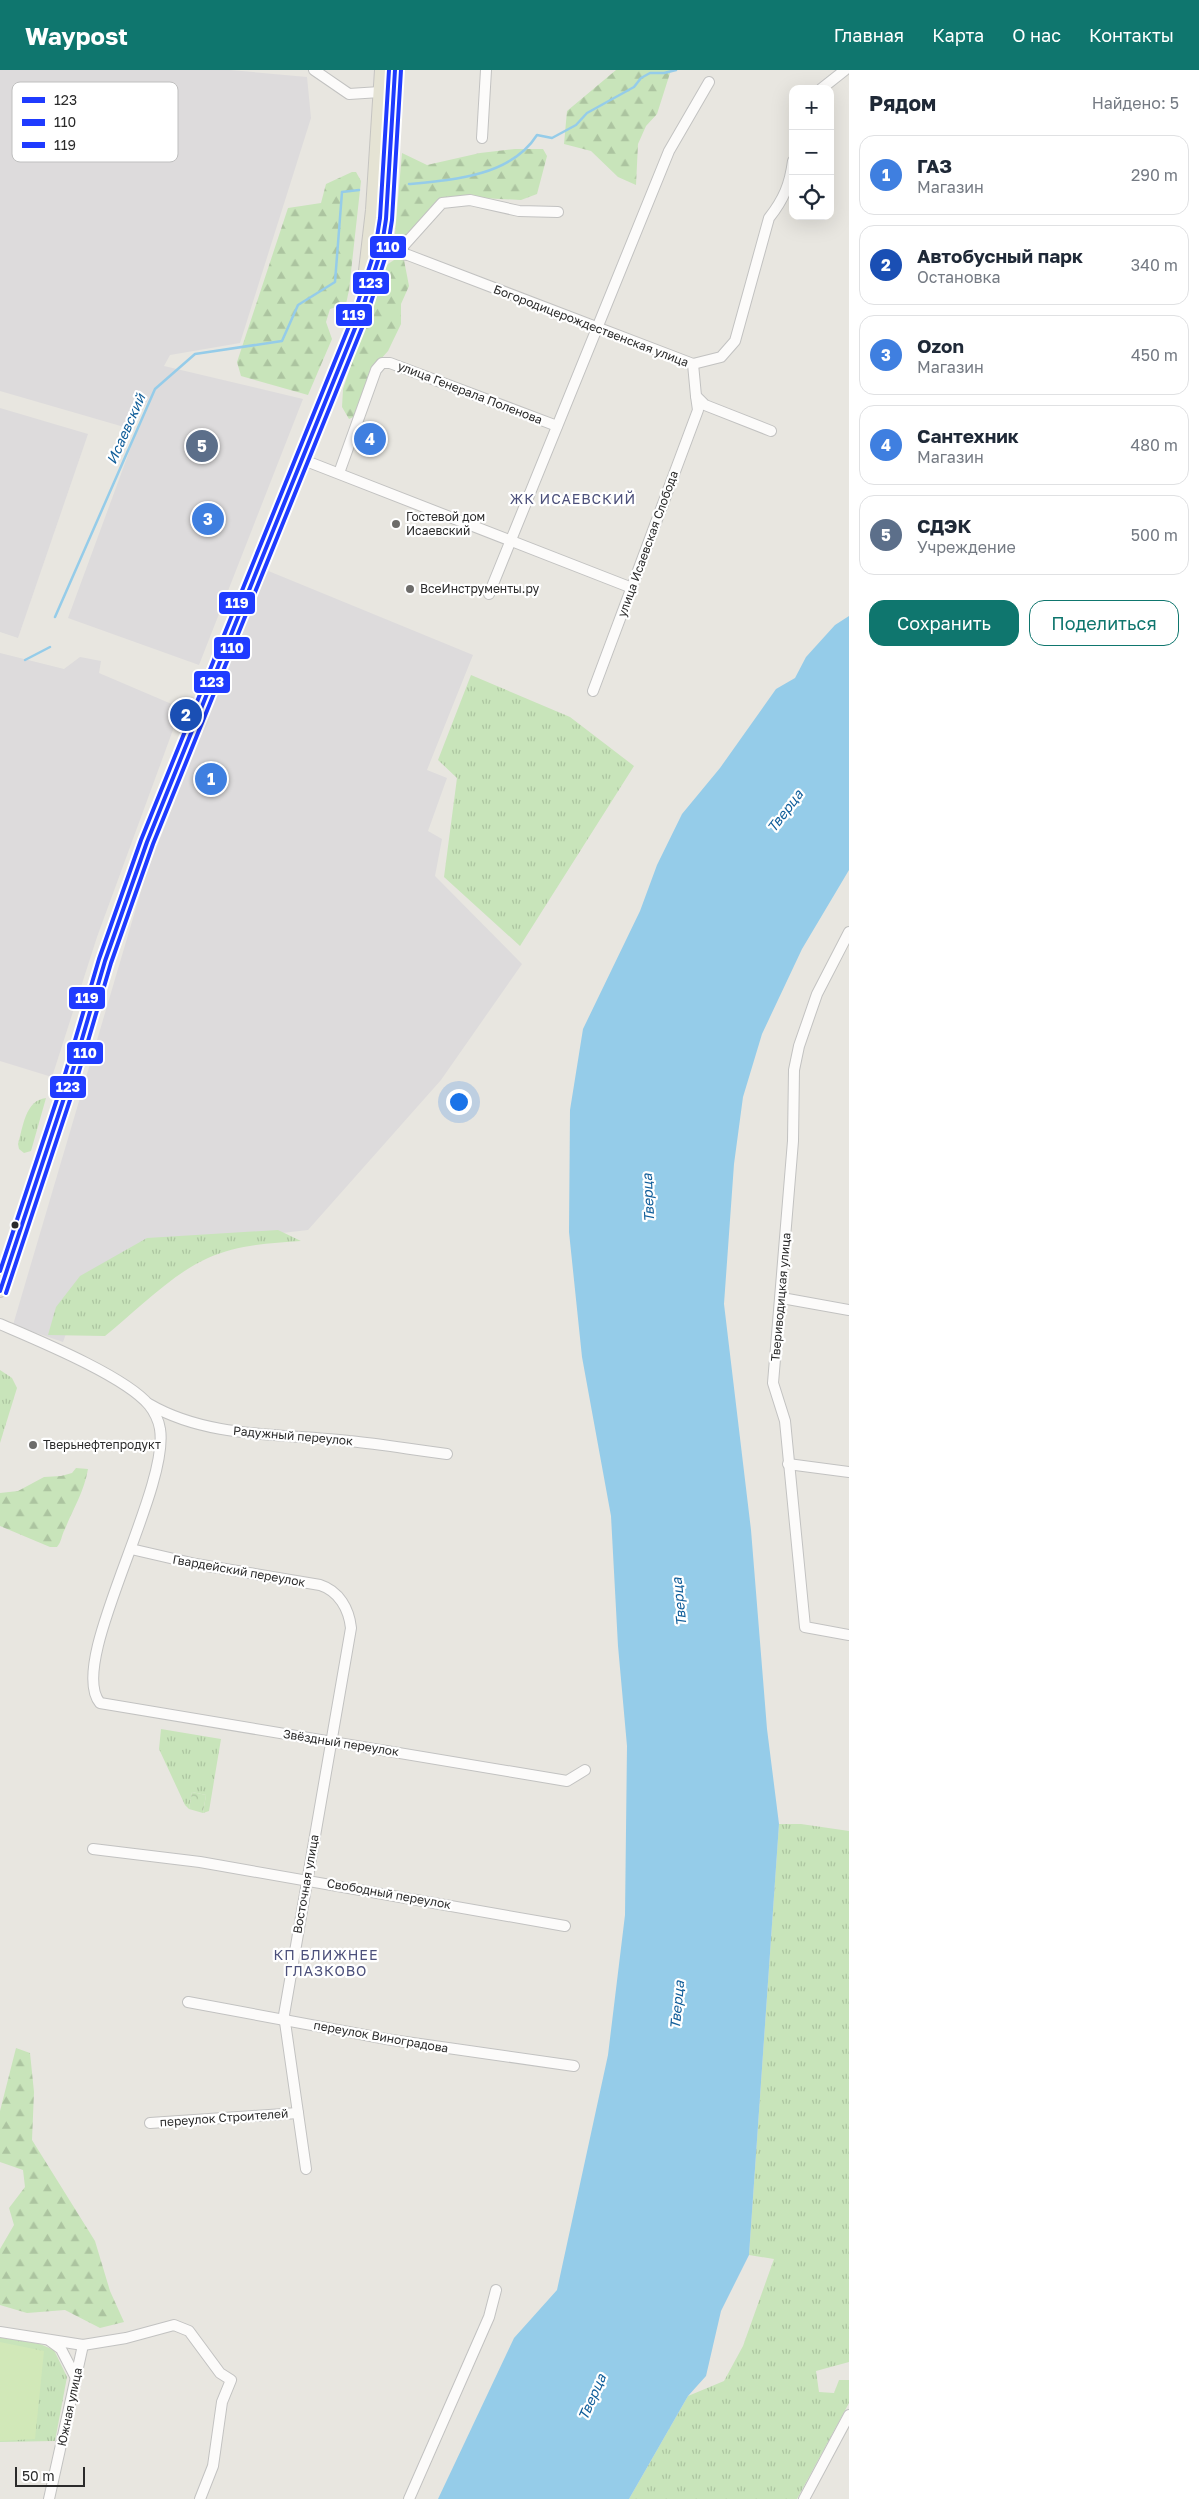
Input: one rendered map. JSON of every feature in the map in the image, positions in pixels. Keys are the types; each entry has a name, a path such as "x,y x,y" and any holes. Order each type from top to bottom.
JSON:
{"main road":[{"path":"360,316 372,210 381,70"},
{"path":"0,1292 69,1083 105,961 147,842 360,316 381,251 389,187 395,70"}],"street":[{"path":"314,70 349,94 380,92"},
{"path":"482,138 486,70"},
{"path":"826,85 845,70"},
{"path":"489,594 669,151 710,82"},
{"path":"694,364 721,357 735,341 769,218 781,203 790,183 791,175"},
{"path":"398,252 442,203 470,200 519,211 558,212"},
{"name":"Богородицерождественская улица","path":"381,251 398,252 596,328 630,338 694,364 696,396"},
{"name":"улица Генерала Поленова","path":"339,474 376,370 382,363 390,363 557,426"},
{"path":"696,396 705,405 771,431"},
{"name":"улица Исаевская Слобода","path":"593,691 698,410 696,396"},
{"path":"301,459 632,588"},
{"name":"Твериводицкая улица","path":"849,932 817,994 799,1046 794,1070 793,1141 782,1298 773,1382 785,1421 806,1627 849,1635"},
{"path":"782,1298 849,1310"},
{"name":"Радужный переулок","path":"0,1324 47,1344 107,1375 172,1417 218,1429 350,1441 447,1454"},
{"path":"131,1549 150,1497 161,1447 160,1428 156,1416 145,1401"},
{"path":"788,1464 849,1472"},
{"name":"Гвардейский переулок","path":"131,1549 196,1564 320,1585 334,1592 342,1601"},
{"name":"Звёздный переулок","path":"131,1549 100,1635 91,1681 97,1700 104,1706 330,1743 429,1756 567,1781 585,1770"},
{"name":"Восточная улица","path":"306,2169 284,2020 306,1880 351,1628 349,1614 342,1601"},
{"name":"Свободный переулок","path":"94,1849 200,1862 565,1926"},
{"name":"переулок Виноградова","path":"188,2002 392,2040 574,2066"},
{"name":"переулок Строителей","path":"150,2123 298,2113"},
{"path":"409,2499 489,2317 496,2290"},
{"path":"0,2332 84,2345 126,2338 174,2325 189,2331 220,2373 231,2380 222,2402 213,2466 200,2499"},
{"path":"47,2339 61,2349 76,2378"},
{"name":"Южная улица","path":"49,2499 84,2345"},
{"path":"804,2499 849,2415"}],"shaded area":[{"path":"0,70 230,70 307,77 311,118 240,343 170,355 164,366 303,399 199,665 68,618 149,398 131,429 0,391"},
{"path":"0,408 88,434 18,638 0,632"},
{"path":"266,570 473,655 427,770 447,778 428,831 442,839 435,876 522,964 441,1080 308,1230 197,1243 78,1301 63,1342 13,1325 146,874"},
{"path":"0,653 64,669 80,657 101,661 99,673 181,708 97,937 52,1077 0,1061"}],"green space":[{"path":"616,70 671,70 657,114 646,126 638,144 636,185 618,177 591,151 564,144 567,111"},
{"path":"515,149 543,149 547,156 537,194 521,200 449,198 407,239 400,239 395,234 402,153 427,165 480,153"},
{"path":"356,172 361,181 349,290 346,304 330,309 326,322 332,339 308,395 241,376 237,362 288,208 321,203 326,184"},
{"path":"394,260 404,260 409,286 401,304 401,324 388,351 380,360 358,415 349,419 342,407 343,389 382,274 388,264"},
{"path":"471,675 570,717 634,766 520,946 444,877 457,778 438,760"},
{"path":"46,1098 31,1151 24,1153 19,1149 18,1144 26,1116 33,1104"},
{"path":"278,1230 301,1241 242,1247 208,1258 181,1273 105,1336 48,1335 56,1307 80,1276 147,1238"},
{"path":"0,1370 12,1378 17,1388 0,1443"},
{"path":"76,1468 88,1469 81,1493 57,1547 50,1547 0,1526 0,1493 18,1491 44,1477 72,1473"},
{"path":"161,1729 221,1739 209,1811 203,1813 206,1795 192,1792 189,1809 185,1805 159,1749"},
{"path":"192,1792 206,1795 203,1813 189,1809"},
{"path":"779,1824 801,1824 849,1831 849,2362 816,2371 819,2392 834,2393 839,2380 849,2380 849,2403 797,2499 629,2499 688,2396 724,2381 743,2346 774,2259 749,2255"},
{"path":"16,2048 30,2053 34,2092 32,2140 95,2241 110,2291 124,2322 100,2328 65,2310 27,2313 0,2305 0,2249 14,2225 9,2208 25,2187 23,2170 0,2162 0,2111"},
{"path":"0,2337 40,2344 54,2350 67,2377 55,2441 0,2442"},
{"path":"0,2342 44,2351 35,2439 0,2441"}],"water":[{"name":"Тверца","path":"849,616 849,870 802,949 762,1034 743,1097 734,1164 724,1304 751,1530 767,1729 779,1824 749,2255 721,2311 706,2376 688,2396 629,2499 438,2499 514,2338 557,2290 608,2055 625,1915 627,1746 618,1646 611,1516 582,1357 569,1232 570,1110 583,1029 640,911 657,865 682,814 720,768 776,689 795,678 806,657 835,625"}],"waterway":[{"name":"Исаевский","path":"409,184 462,178 497,167 526,149 537,135 552,138 576,125 587,113 634,87 641,78 650,73 664,73 676,70"},
{"name":"Исаевский","path":"55,617 155,389 195,354 282,341 298,305 335,282 342,192 359,190"},
{"name":"Исаевский","path":"25,660 50,647"}],"transit line":[{"name":"119","path":"0,1271 63,1081 99,959 141,840 354,314 375,250 380,218 389,70"},
{"name":"123","path":"0,1291 69,1083 105,961 147,842 360,316 381,251 386,219 395,70"},
{"name":"110","path":"6,1293 75,1085 111,963 153,844 366,318 387,252 392,220 401,70"}],"place":[{"name":"Сантехник","path":"370,439"},
{"name":"СДЭК","path":"202,446"},
{"name":"Ozon","path":"208,519"},
{"name":"Гостевой дом Исаевский","path":"396,524"},
{"name":"ВсеИнструменты.ру","path":"410,589"},
{"name":"Автобусный парк","path":"186,715"},
{"name":"ГАЗ","path":"211,779"},
{"name":"Тверьнефтепродукт","path":"33,1445"}],"district":[{"name":"ЖК ИСАЕВСКИЙ","path":"573,499"},
{"name":"КП БЛИЖНЕЕ ГЛАЗКОВО","path":"326,1964"}]}
